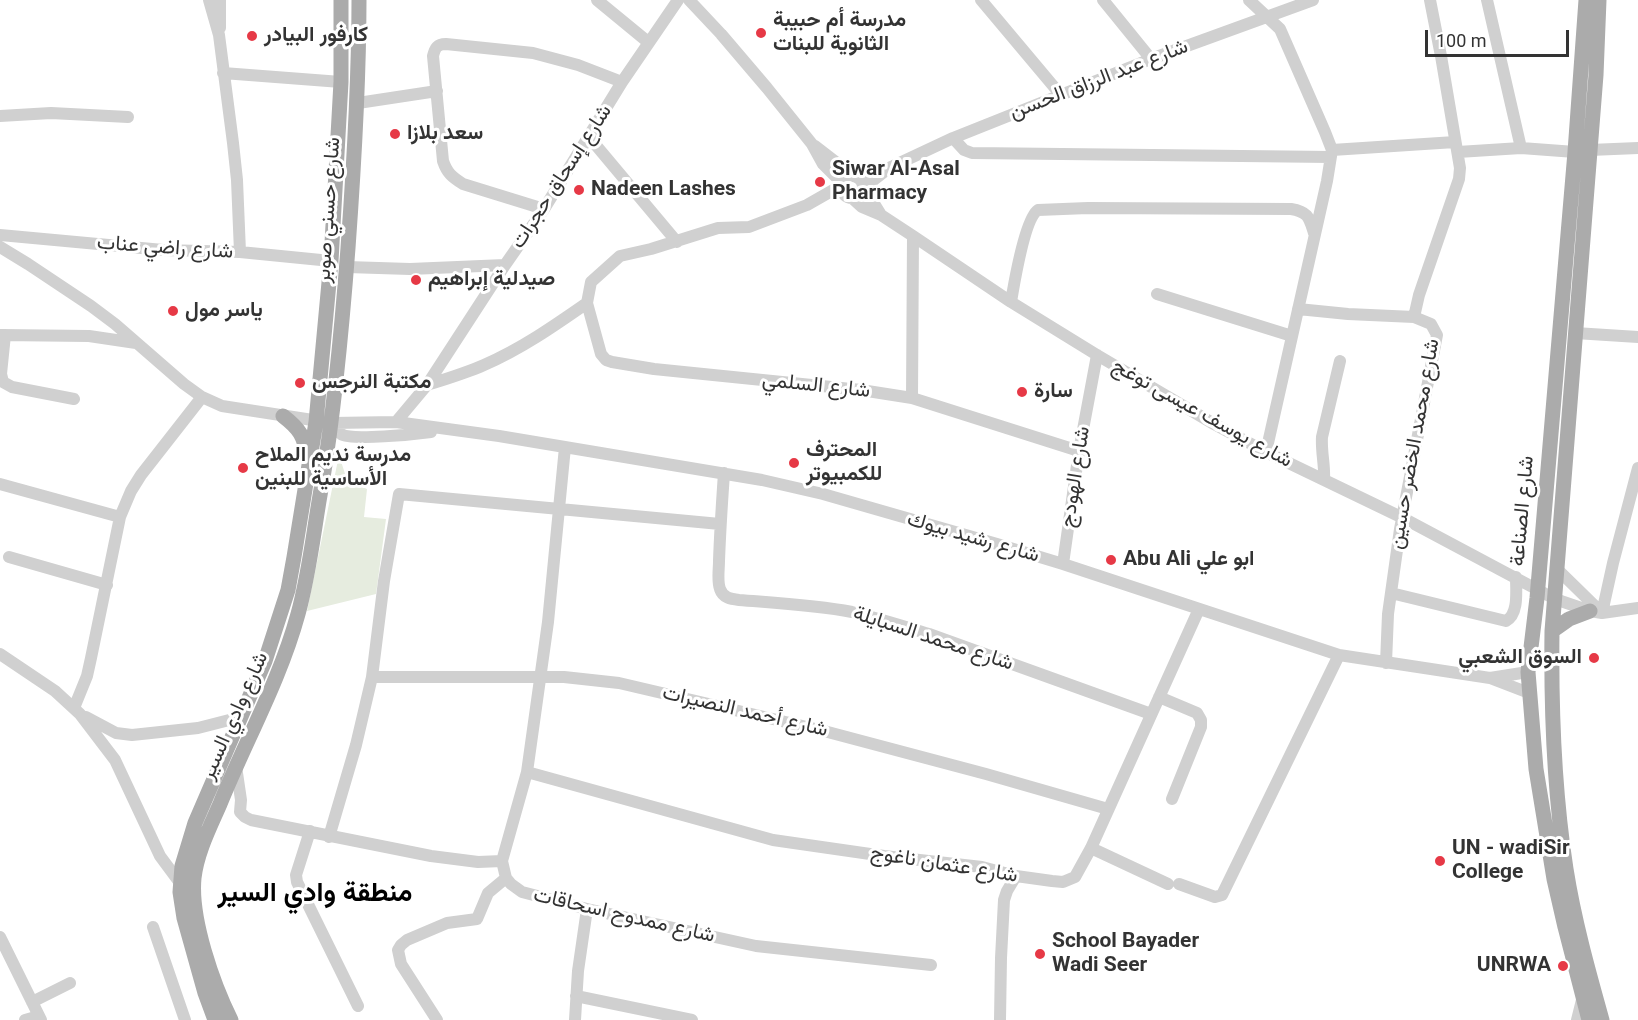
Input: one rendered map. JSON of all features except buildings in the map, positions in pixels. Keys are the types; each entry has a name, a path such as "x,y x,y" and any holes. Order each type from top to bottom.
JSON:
{"main road":[{"name":"شارع حسني صوبر","path":"324,422 342,82 341,0"},
{"name":"شارع حسني صوبر","path":"324,422 341,341 358,103 359,0"},
{"name":"شارع الصناعة","path":"1586,0 1583,151 1575,333 1552,631 1551,679 1555,767 1566,869 1579,934 1602,1020"},
{"name":"شارع الصناعة","path":"1589,1020 1564,927 1554,879 1536,769 1528,672 1583,151 1596,75 1599,0"},
{"path":"338,149 355,150"},
{"path":"283,416 300,431 306,447 309,466"},
{"name":"شارع وادي السير","path":"231,1020 220,996 205,950 182,866 192,832 265,662 288,590 309,466 324,422"},
{"name":"شارع وادي السير","path":"215,1020 184,918 187,884 196,869 203,844 275,681 298,614 313,545 324,422"},
{"path":"1552,631 1569,619 1596,612"}],"street":[{"path":"209,0 219,35"},
{"path":"220,0 219,35 237,180 240,252"},
{"path":"597,0 648,42"},
{"name":"شارع إسحاق حجرات","path":"396,422 427,385 544,208 648,42 678,0"},
{"path":"690,0 812,144 823,164 848,180 861,182 856,194 844,194 848,180"},
{"path":"981,0 1060,94"},
{"path":"1103,0 1151,59"},
{"path":"1249,0 1280,29 1332,153 1266,452"},
{"name":"شارع عبد الرزاق الحسن","path":"587,303 591,282 620,256 677,242 718,228 749,227 807,205 856,194 888,168 953,138 1151,59 1313,0"},
{"path":"1414,316 1459,179 1460,168 1430,0"},
{"path":"1487,0 1521,148"},
{"path":"544,208 463,184 446,171 436,91 433,56 435,50 438,46 446,44 532,53 578,65 622,82"},
{"path":"223,73 342,82"},
{"path":"358,103 436,91"},
{"path":"0,116 51,113 128,117"},
{"path":"589,136 677,242"},
{"path":"953,138 964,150 972,153 1332,153 1457,147 1583,151 1638,148"},
{"name":"شارع عبد الرزاق الحسن","path":"807,205 864,172 888,168"},
{"name":"شارع يوسف عيسى توغج","path":"856,194 873,202 881,215 1011,302 1214,424 1266,452 1403,518 1555,599 1596,612"},
{"path":"1011,302 1027,229 1034,213 1038,210 1088,208 1291,209 1301,210 1306,214 1314,233"},
{"name":"شارع راضي عناب","path":"0,236 164,250 240,252 331,261"},
{"path":"912,398 913,236"},
{"path":"0,247 91,306 202,398 222,406 324,422"},
{"path":"347,267 410,269 505,265"},
{"path":"1157,294 1292,336"},
{"path":"427,385 473,370 494,360 531,340 587,303"},
{"name":"شارع السلمي","path":"587,303 601,354 606,360 612,362 654,369 861,390 912,398 1079,452"},
{"name":"شارع محمد الخضر حسين","path":"1298,309 1348,314 1414,316 1427,321 1437,335 1400,529 1388,614 1386,663"},
{"path":"1575,333 1638,336"},
{"path":"74,399 12,387 3,381 3,335 89,336 137,343"},
{"name":"شارع الهودج","path":"1063,564 1079,452 1097,355"},
{"path":"1324,480 1325,459 1322,437 1340,361"},
{"path":"77,711 87,676 120,517 131,491 141,476 202,398"},
{"name":"شارع رشيد بيوك","path":"324,422 396,422 762,480 823,494 1063,564 1339,655 1490,678 1529,693"},
{"name":"شارع رشيد بيوك","path":"324,422 340,434 348,436 402,436 447,430"},
{"name":"شارع ممدوح اسحاقات","path":"565,447 548,622 527,772 502,861 506,878 510,884 522,892 587,909 756,946 931,965"},
{"path":"1596,612 1613,563 1638,468"},
{"name":"شارع محمد السبايلة","path":"724,473 720,524 720,588 723,595 730,599 852,612 929,634 1151,714"},
{"path":"0,484 120,517"},
{"path":"329,837 356,745 372,677 399,494 720,524"},
{"path":"9,557 106,585"},
{"path":"1557,569 1596,612"},
{"path":"1391,593 1506,621 1512,616 1514,608 1516,577"},
{"path":"1596,612 1638,608"},
{"name":"شارع عثمان ناغوج","path":"527,772 773,840 982,867 1016,876 1059,882 1068,881 1077,874 1091,848 1199,609"},
{"path":"0,654 55,691 77,711 115,760 160,856 187,884"},
{"path":"1091,848 1174,884 1215,897 1222,895 1339,655"},
{"name":"شارع رشيد بيوك","path":"1490,678 1528,672"},
{"name":"شارع أحمد النصيرات","path":"372,677 596,680 665,693 893,749 1108,809"},
{"path":"1159,697 1197,713 1201,720 1201,727 1172,799"},
{"path":"77,711 116,733 132,735 198,728 241,717"},
{"path":"236,766 241,800 240,812 245,818 329,837 458,860 502,861"},
{"path":"310,831 296,875 297,882 358,1006"},
{"path":"1000,1020 1004,900 1016,876"},
{"path":"437,1020 401,964 399,948 407,940 443,925 456,921 476,920 488,893 506,878"},
{"path":"575,1020 587,909"},
{"path":"153,927 185,1020"},
{"path":"0,937 40,1018 25,1020"},
{"path":"32,1002 70,983"},
{"path":"1577,1020 1583,994"},
{"path":"576,996 692,1020"}],"shaded area":[{"path":"339,455 347,480 367,489 364,517 386,519 376,594 307,611"}],"place":[{"name":"مدرسة أم حبيبة الثانوية للبنات","path":"761,33"},
{"name":"كارفور البيادر","path":"252,36"},
{"name":"سعد بلازا","path":"395,134"},
{"name":"Siwar Al-Asal Pharmacy","path":"820,182"},
{"name":"Nadeen Lashes","path":"579,190"},
{"name":"صيدلية إبراهيم","path":"416,280"},
{"name":"ياسر مول","path":"173,311"},
{"name":"مكتبة النرجس","path":"300,383"},
{"name":"سارة","path":"1022,392"},
{"name":"المحترف للكمبيوتر","path":"794,463"},
{"name":"مدرسة نديم الملاح الأساسية للبنين","path":"243,468"},
{"name":"Abu Ali ابو علي","path":"1111,560"},
{"name":"السوق الشعبي","path":"1594,658"},
{"name":"UN - wadiSir College","path":"1440,861"},
{"name":"School Bayader Wadi Seer","path":"1040,954"},
{"name":"UNRWA","path":"1563,966"}],"district":[{"name":"منطقة وادي السير","path":"315,894"}]}
